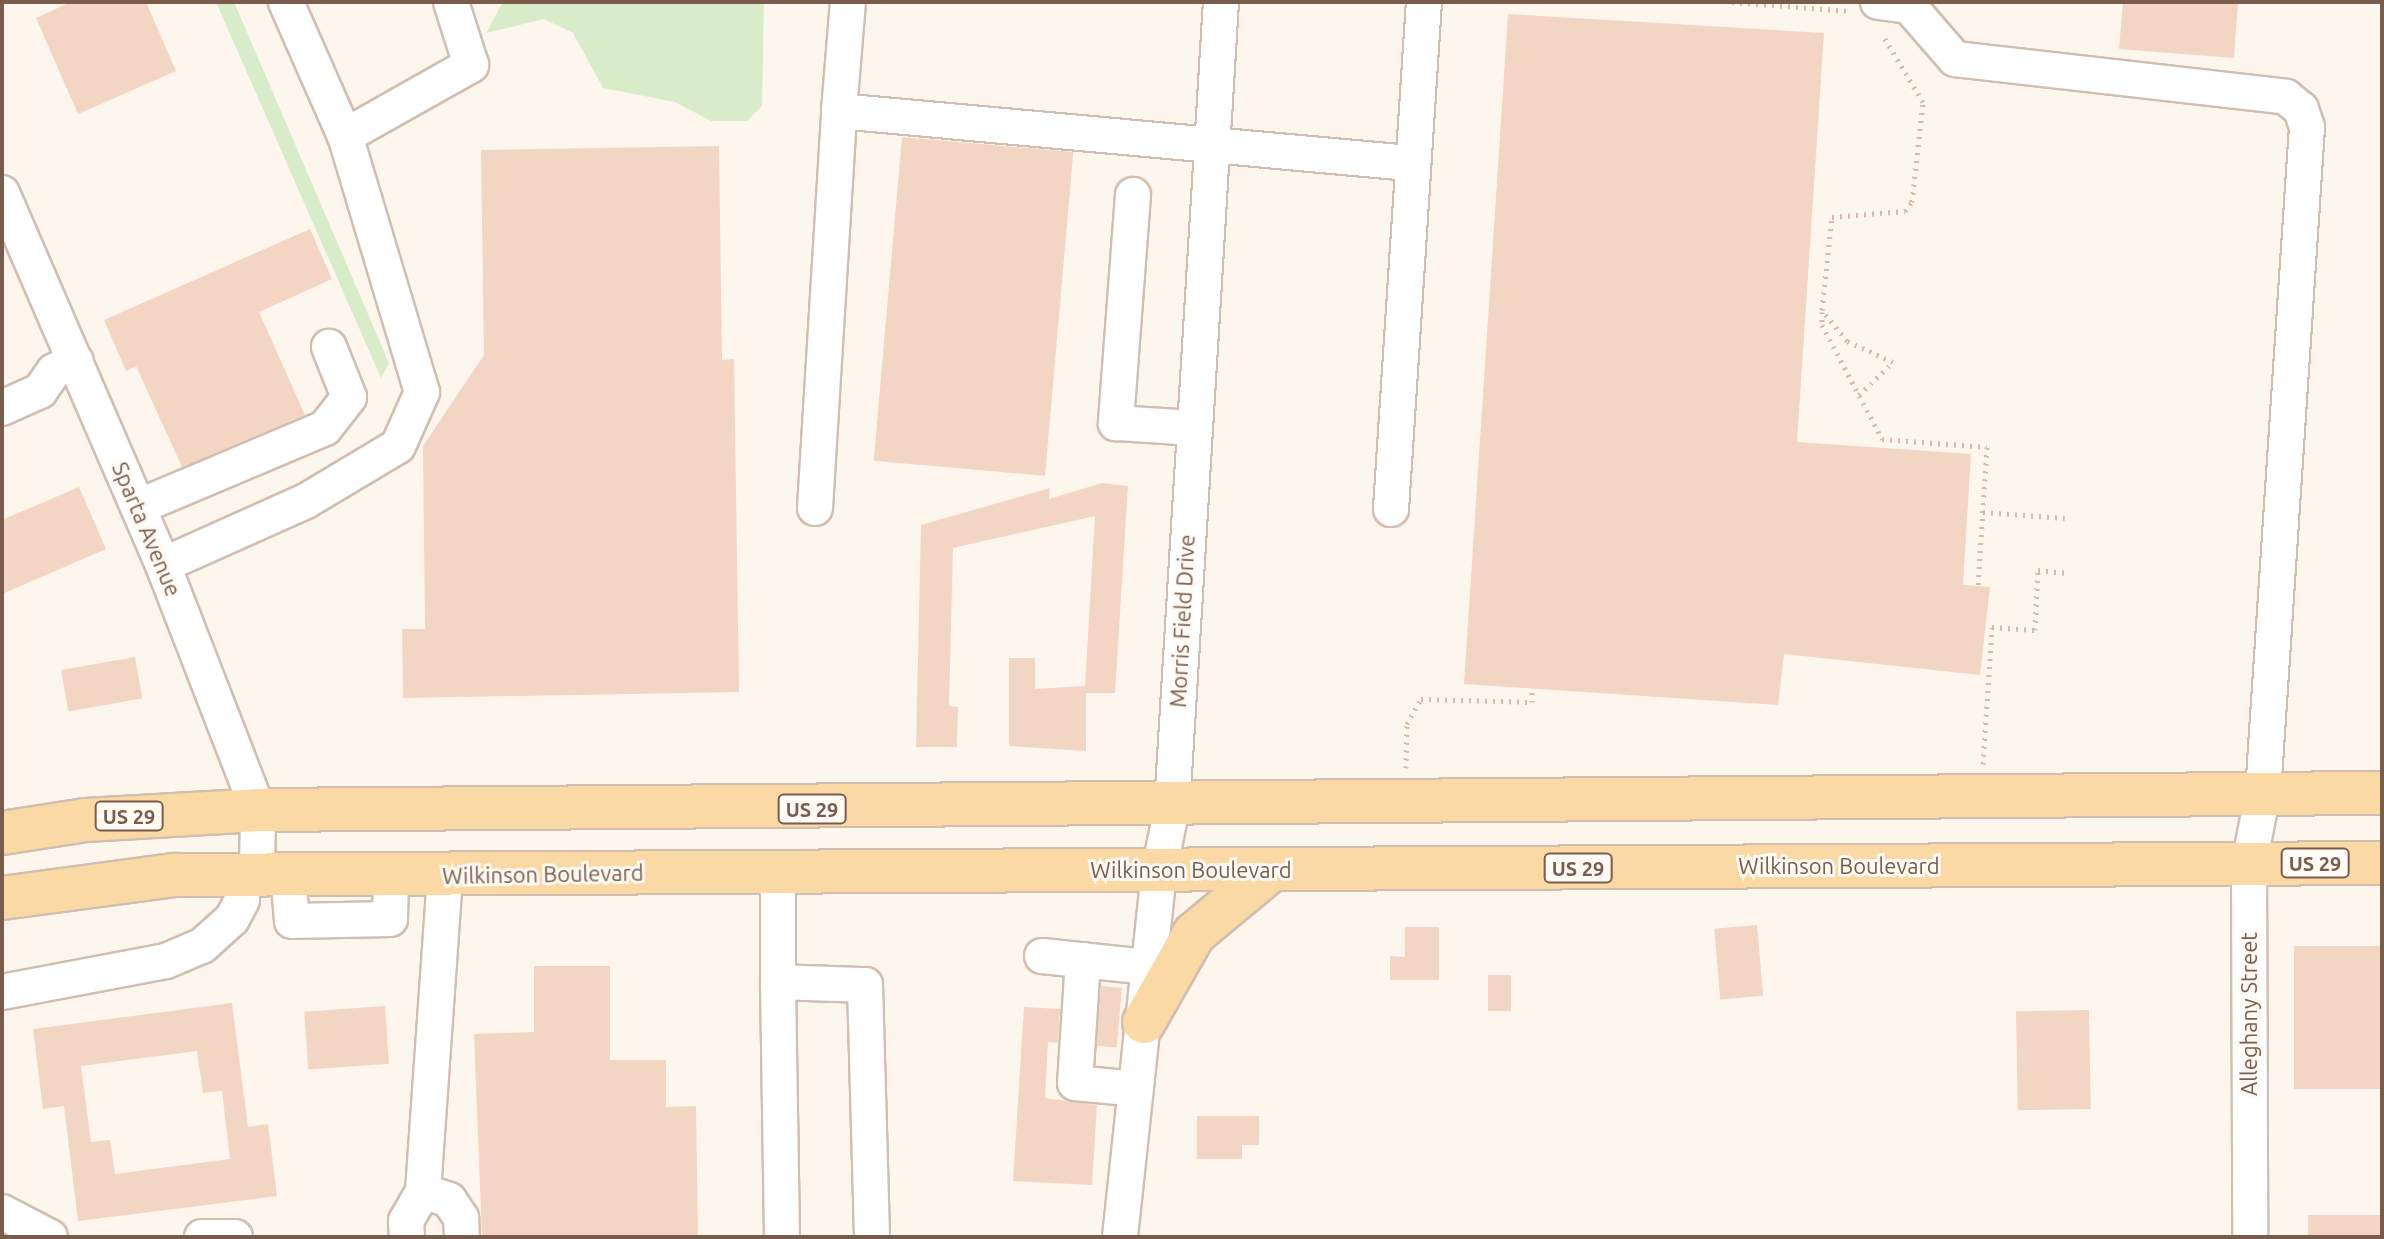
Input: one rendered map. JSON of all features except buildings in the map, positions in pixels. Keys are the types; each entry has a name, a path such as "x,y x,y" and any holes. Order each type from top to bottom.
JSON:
{"main road":[{"name":"US 29","path":"2,833 114,817 258,810 1172,807 2382,793"},
{"name":"Wilkinson Boulevard","path":"2,898 94,882 262,874 2382,863"},
{"path":"1144,1022 1194,934 1271,870"}],"street":[{"path":"163,565 306,501 398,446 422,392 345,136 286,2"},
{"path":"345,136 471,65 451,2"},
{"path":"815,508 848,2"},
{"name":"Morris Field Drive","path":"1120,1237 1159,871 1172,807 1221,2"},
{"path":"1391,509 1409,163 1424,2"},
{"name":"Alleghany Street","path":"1870,12 1909,6 1955,59 2286,97 2301,109 2307,160 2263,793 2249,864 2250,1237"},
{"path":"839,111 1213,140 1409,163"},
{"name":"Sparta Avenue","path":"2,193 163,565 258,810 262,874 232,919 202,946 166,961 2,992"},
{"path":"1133,195 1116,423 1193,428"},
{"path":"138,507 325,428 349,397 329,347"},
{"path":"2,408 40,391 54,371 76,361"},
{"path":"778,871 782,1237"},
{"path":"407,1237 406,1221 423,1191 445,875"},
{"path":"1042,956 1149,967"},
{"path":"1083,960 1075,1083 1136,1089"},
{"path":"778,982 865,985 872,1237"},
{"path":"423,1191 449,1200 461,1218 462,1237"},
{"path":"2,1212 50,1237"},
{"path":"202,1237 235,1237"}],"path":[{"path":"1732,2 1870,12 1923,102 1912,202 1890,217 1832,217 1822,325 1882,439 1987,447 1978,586"},
{"path":"1822,310 1847,341 1893,362 1859,395"},
{"path":"1983,512 2065,518"},
{"path":"1983,769 1992,627 2035,630 2038,570 2069,573"},
{"path":"1406,773 1407,724 1421,699 1532,702 1532,687"}],"green space":[{"path":"216,2 234,2 389,363 381,378"},
{"path":"503,2 764,2 762,106 747,121 711,121 675,102 603,88 573,33 544,19 486,33"}]}
